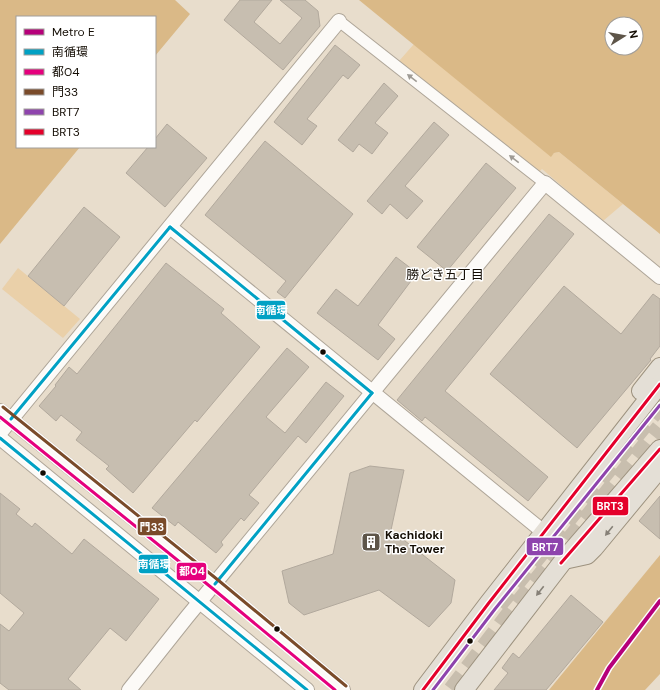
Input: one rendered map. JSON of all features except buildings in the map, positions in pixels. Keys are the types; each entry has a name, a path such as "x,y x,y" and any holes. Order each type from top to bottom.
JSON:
{"main road":[{"path":"488,604 493,592 509,568 572,487 620,416 660,367"},
{"path":"423,690 488,604 660,384"},
{"path":"464,690 564,560 660,448"},
{"path":"564,560 587,555 660,468"}],"street":[{"path":"0,433 6,415 170,226 339,21 545,183 660,277"},
{"path":"129,690 545,183"},
{"path":"170,226 372,393 540,529"},
{"path":"6,415 215,584 342,690"},
{"path":"0,438 199,603 307,690"}],"shaded area":[{"path":"0,0 175,0 190,14 156,55 156,16 16,16 16,148 79,148 0,244"},
{"path":"359,0 660,0 660,234 559,152 554,153 551,157"},
{"path":"414,44 551,156 554,153 559,152 623,204 603,221 542,169 538,173 399,61"},
{"path":"18,268 80,319 63,338 2,289"},
{"path":"660,555 660,674 645,690 549,690"}],"tunnel":[{"path":"498,605 660,405"},
{"path":"452,690 507,618 660,428"}],"metro line":[{"name":"E","path":"597,690 609,668 660,601"}],"transit line":[{"name":"南循環","path":"170,227 372,393"},
{"name":"南循環","path":"11,419 170,227"},
{"name":"BRT3","path":"423,690 488,604 660,384"},
{"name":"南循環","path":"215,584 372,393"},
{"name":"BRT7","path":"433,690 495,609 660,405"},
{"name":"門33","path":"3,407 218,580 346,686"},
{"name":"都04","path":"0,417 212,588 335,690"},
{"name":"南循環","path":"0,438 307,690"},
{"name":"BRT3","path":"561,563 660,449"}],"place":[{"name":"Kachidoki The Tower","path":"371,542"}],"district":[{"name":"勝どき五丁目","path":"445,274"}]}
